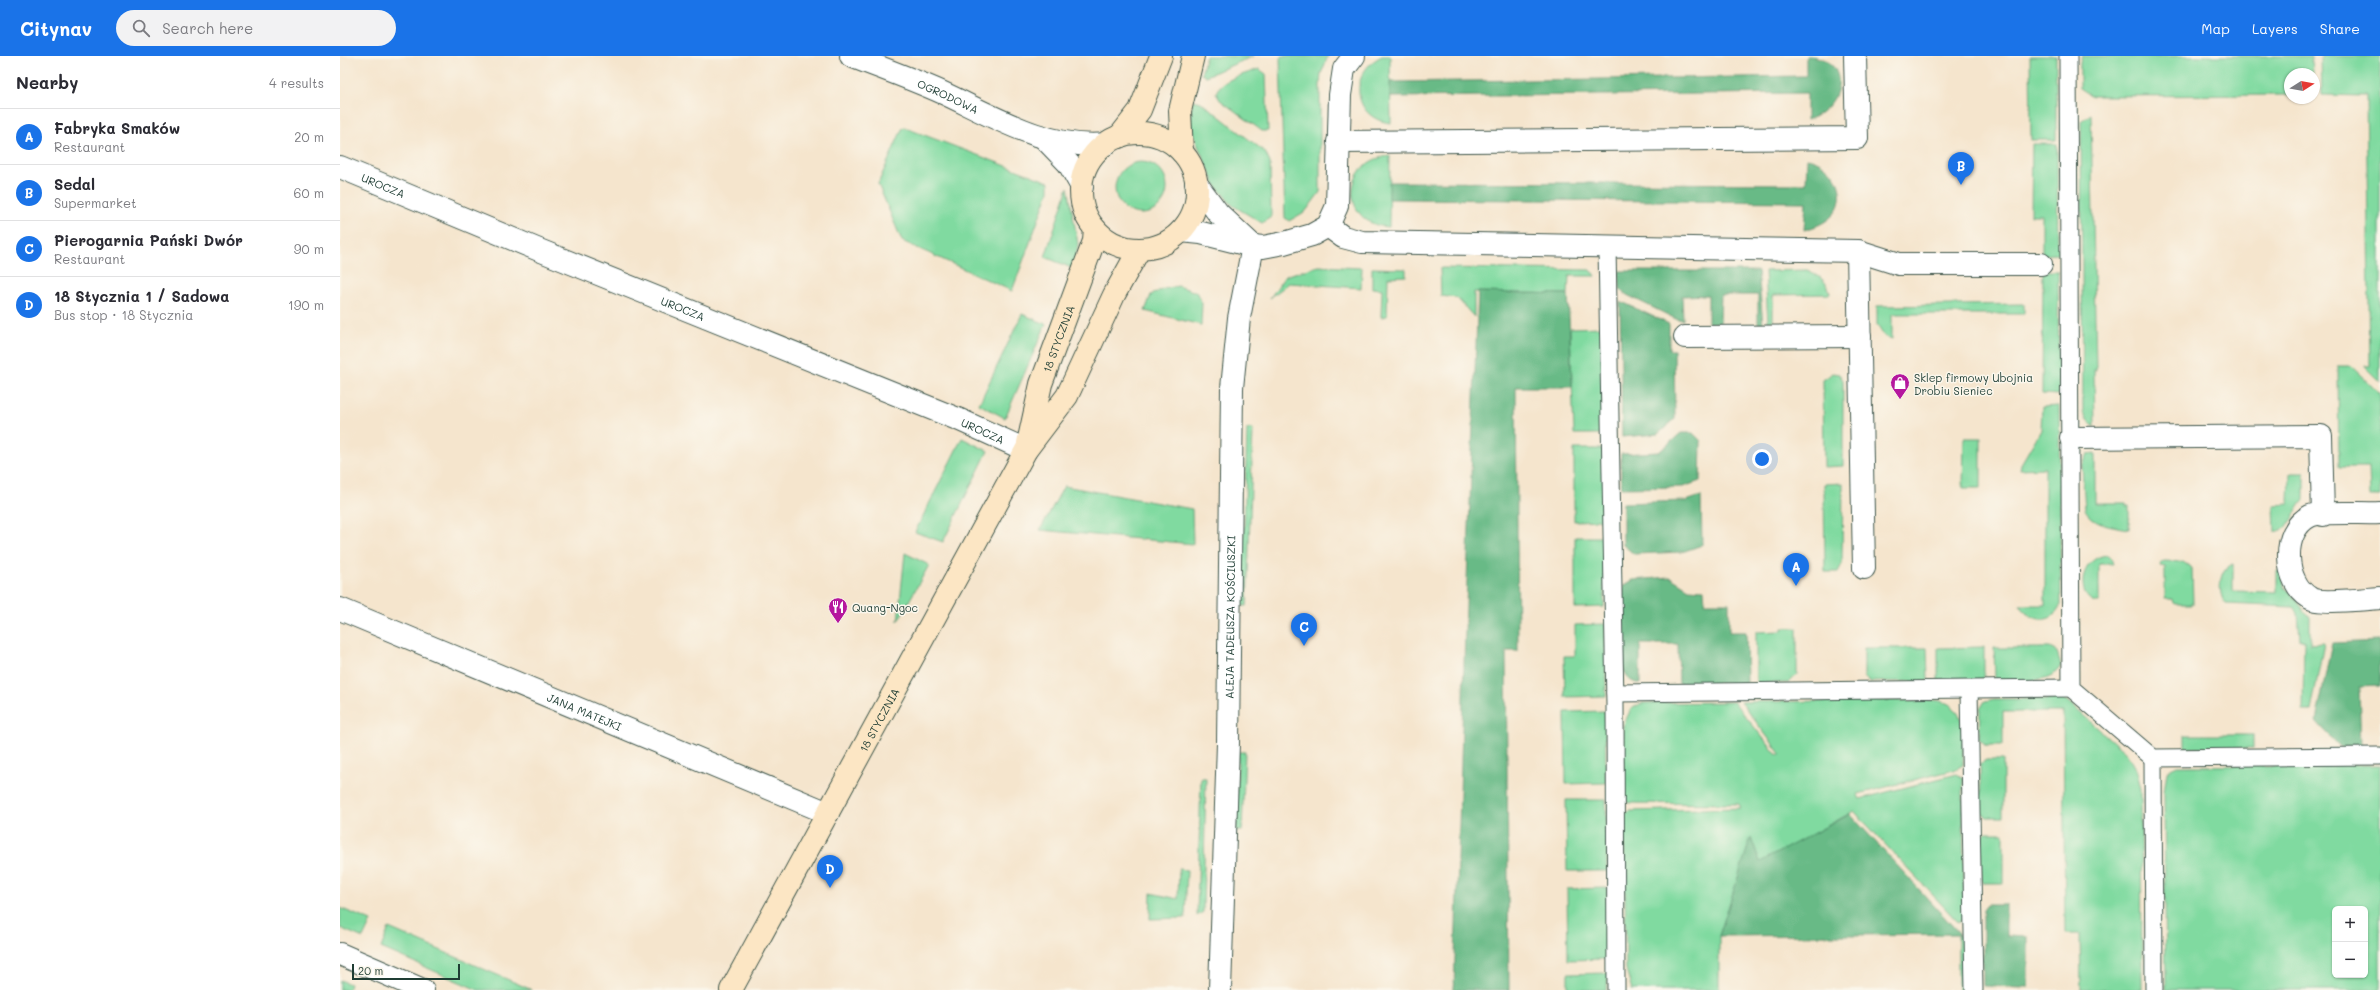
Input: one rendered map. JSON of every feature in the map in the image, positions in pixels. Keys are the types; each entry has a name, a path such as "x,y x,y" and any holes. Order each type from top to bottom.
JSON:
{"main road":[{"path":"1112,140 1131,134 1152,134 1172,143 1182,152 1194,171 1197,195 1193,212 1181,231 1166,243 1153,248 1139,250 1115,244 1095,229 1085,212 1081,194 1088,163 1140,110 1161,56"},
{"path":"1182,152 1180,111 1193,56"},
{"name":"18 STYCZNIA","path":"1026,450 1041,384 1094,241 1095,229"},
{"name":"18 STYCZNIA","path":"731,990 1026,450 1067,396 1114,296 1139,250"}],"street":[{"name":"OGRODOWA","path":"851,56 929,87 1044,138 1076,145 1112,140"},
{"path":"1181,231 1202,232 1253,246 1284,243 1312,235 1328,226 1337,206 1340,95 1344,69 1354,56"},
{"path":"1338,142 1857,138 1856,66 1854,56"},
{"name":"OGRODOWA","path":"1044,138 1069,164 1082,187"},
{"name":"UROCZA","path":"340,167 539,250 960,420 1026,450"},
{"path":"1196,183 1218,213 1253,246"},
{"path":"1328,226 1343,237 1362,242 1858,251 1899,264 2041,264"},
{"name":"ALEJA TADEUSZA KOŚCIUSZKI","path":"1220,990 1228,744 1232,388 1239,318 1253,246"},
{"path":"1858,251 1864,568"},
{"path":"1685,337 1860,336"},
{"path":"2071,438 2321,436 2323,515"},
{"path":"2380,513 2311,516 2297,527 2290,540 2291,568 2299,590 2312,599 2380,598"},
{"name":"JANA MATEJKI","path":"340,609 828,813"},
{"path":"340,954 423,990"}],"lane":[{"path":"2068,56 2071,688"},
{"path":"1607,247 1615,694 1616,990"},
{"path":"1615,694 2071,688 2153,758 2380,756"},
{"path":"1969,690 1974,990"},
{"path":"2153,758 2154,990"}],"green space":[{"path":"1206,56 1254,56 1206,76 1201,74"},
{"path":"1283,56 1328,56 1321,74 1320,85 1320,192 1306,211 1289,221 1285,218 1280,58"},
{"path":"1382,56 1390,56 1391,123 1378,120 1368,113 1362,104 1359,94 1360,83 1364,73 1371,63"},
{"path":"1806,56 1820,58 1830,64 1836,72 1838,82 1836,93 1830,104 1821,113 1807,120 1807,93 1390,97 1390,82 1806,76"},
{"path":"2030,56 2056,56 2056,140 2031,140"},
{"path":"2082,56 2312,56 2313,68 2284,68 2284,95 2092,96 2080,88 2080,63"},
{"path":"2321,56 2380,56 2380,382 2364,366 2370,366 2366,96 2322,95"},
{"path":"1259,69 1266,74 1268,131 1262,131 1220,100 1216,93 1223,84 1228,81"},
{"path":"1193,100 1201,102 1265,152 1270,163 1271,217 1262,223 1232,205 1216,186 1190,128 1190,115"},
{"path":"2091,114 2096,370 2094,370 2095,426 2087,420 2083,412 2081,121"},
{"path":"903,127 1049,182 1049,191 1012,291 902,241 878,184"},
{"path":"2032,144 2057,144 2058,254 2042,255 2042,215 2031,215"},
{"path":"1390,156 1389,227 1373,223 1361,215 1355,204 1353,192 1355,179 1363,168 1374,160"},
{"path":"1807,158 1824,165 1831,171 1839,187 1840,196 1839,205 1831,217 1812,228 1804,230 1806,202 1389,199 1389,182 1806,184"},
{"path":"1136,162 1146,162 1160,169 1167,183 1167,193 1160,207 1146,214 1136,214 1126,210 1119,203 1115,193 1115,183 1119,173 1126,166"},
{"path":"1068,187 1078,244 1074,269 1045,257"},
{"path":"1318,266 1362,268 1361,288 1289,283 1270,298 1285,276"},
{"path":"1372,268 1406,269 1406,276 1388,277 1387,316 1381,317 1382,289 1372,288"},
{"path":"1440,268 1591,270 1595,276 1569,276 1568,294 1474,292 1474,317 1457,298 1441,296"},
{"path":"1807,270 1825,282 1830,294 1773,295 1773,321 1768,322 1765,271"},
{"path":"1619,271 1758,271 1763,324 1758,324 1758,295 1721,295 1720,323 1708,323 1708,295 1682,296 1683,320 1676,319 1627,295 1620,289"},
{"path":"2043,271 2058,271 2059,395 2042,394"},
{"path":"1178,286 1196,292 1202,303 1201,325 1145,311 1151,295 1164,289"},
{"path":"1478,292 1568,294 1572,387 1516,387 1518,651 1506,651 1509,990 1454,990 1465,632"},
{"path":"1620,301 1669,324 1669,350 1674,350 1675,419 1658,434 1622,437"},
{"path":"2024,304 2024,314 1892,314 1892,339 1884,336 1877,325 1877,306"},
{"path":"1022,314 1046,324 1005,418 979,404"},
{"path":"1602,327 1603,434 1574,434 1570,328"},
{"path":"2338,366 2351,366 2380,394 2380,496 2370,496 2369,467 2339,467"},
{"path":"1833,373 1839,374 1843,380 1843,466 1824,467 1823,380"},
{"path":"2059,406 2061,605 2053,616 2039,619 2030,615 2020,605 2045,605 2045,468 2020,469 2021,464 2041,430 2042,407"},
{"path":"1247,429 1253,429 1247,606 1242,606"},
{"path":"1681,433 1693,433 1701,441 1700,481 1683,487 1621,488 1621,454 1659,452"},
{"path":"962,438 988,451 943,542 915,532"},
{"path":"1964,438 1981,438 1981,488 1963,488"},
{"path":"1574,449 1603,449 1604,520 1574,521"},
{"path":"2095,453 2095,503 2126,503 2126,506 2129,506 2129,529 2110,526 2098,522 2085,509 2082,466 2088,454"},
{"path":"2290,473 2304,473 2304,499 2286,528 2275,532 2274,505 2289,504"},
{"path":"1843,483 1842,564 1838,572 1825,572 1824,484"},
{"path":"1064,486 1192,509 1193,544 1040,530"},
{"path":"1701,496 1702,545 1682,552 1634,554 1623,545 1623,503 1686,501"},
{"path":"1575,537 1604,537 1604,607 1575,608"},
{"path":"905,553 929,565 898,621"},
{"path":"2107,555 2111,558 2113,564 2099,564 2099,602 2092,601 2087,596 2084,589 2083,580 2085,572 2090,564 2097,558"},
{"path":"2161,562 2183,562 2192,568 2193,604 2175,604 2173,603 2172,599 2165,599 2165,567 2160,566"},
{"path":"2233,564 2233,591 2277,592 2277,571 2280,571 2286,588 2310,617 2310,644 2324,643 2311,711 2303,711 2304,640 2300,640 2298,613 2293,607 2226,604 2221,594 2220,582 2224,570"},
{"path":"1670,577 1689,589 1704,590 1705,603 1729,603 1729,632 1746,632 1747,683 1679,684 1678,644 1640,644 1640,684 1633,682 1625,674 1623,667 1623,586 1633,580"},
{"path":"1605,624 1606,696 1565,697 1564,656 1575,656 1575,625"},
{"path":"1782,628 1797,628 1797,674 1789,683 1756,683 1756,632 1782,631"},
{"path":"2380,641 2380,686 2359,687 2361,748 2342,749 2316,721 2332,643"},
{"path":"1984,647 1984,680 1938,681 1938,648"},
{"path":"1864,648 1927,648 1928,681 1869,682 1864,677"},
{"path":"1994,648 2050,648 2057,652 2061,665 2056,672 2041,679 2022,681 1995,680"},
{"path":"1994,699 2061,699 2067,701 2127,754 2137,772 2141,789 2142,990 2081,990 2080,934 2065,934 2063,712 2003,712 2003,745 1986,745 1979,739 1980,709 1985,701"},
{"path":"1933,700 1945,702 1953,707 1958,714 1962,723 1963,733 1963,765 1954,770 1858,794 1860,799 1957,774 1963,778 1964,918 1959,923 1854,811 1760,863 1751,838 1719,936 1719,990 1632,990 1626,969 1624,814 1630,811 1741,808 1739,804 1630,803 1624,800 1623,726 1631,709 1642,703 1734,702 1776,754 1781,755 1741,702"},
{"path":"1605,711 1606,783 1566,784 1565,712"},
{"path":"2185,735 2253,735 2253,748 2185,748"},
{"path":"1238,752 1245,752 1242,831 1236,831"},
{"path":"1986,760 2003,760 2003,817 1987,817 1981,812 1980,764"},
{"path":"2380,765 2380,990 2166,990 2164,792 2167,771 2177,766"},
{"path":"1201,778 1206,778 1203,912 1197,916"},
{"path":"1566,800 1606,800 1607,871 1567,871"},
{"path":"1850,814 1960,934 1719,936 1751,837 1760,862"},
{"path":"1986,833 2004,833 2004,883 1982,883 1980,838"},
{"path":"1179,869 1187,870 1185,918 1150,919 1151,893 1178,899"},
{"path":"1607,888 1607,959 1568,960 1567,889"},
{"path":"1987,905 2006,905 2006,936 2028,937 2028,987 1983,986 1983,910"},
{"path":"340,908 371,921 363,938 340,928"},
{"path":"389,928 532,990 478,990 381,948"},
{"path":"1958,935 1964,935 1964,990 1958,990"},
{"path":"1608,973 1607,990 1568,990 1568,974"},
{"path":"340,980 350,984 348,990 340,990"}],"place":[{"name":"Sedal","path":"1961,185"},
{"name":"Sklep firmowy Ubojnia Drobiu Sieniec","path":"1900,400"},
{"name":"Fabryka Smaków","path":"1796,586"},
{"name":"Quang-Ngoc","path":"838,624"},
{"name":"Pierogarnia Pański Dwór","path":"1304,646"},
{"name":"18 Stycznia 1 / Sadowa","path":"830,888"}]}
